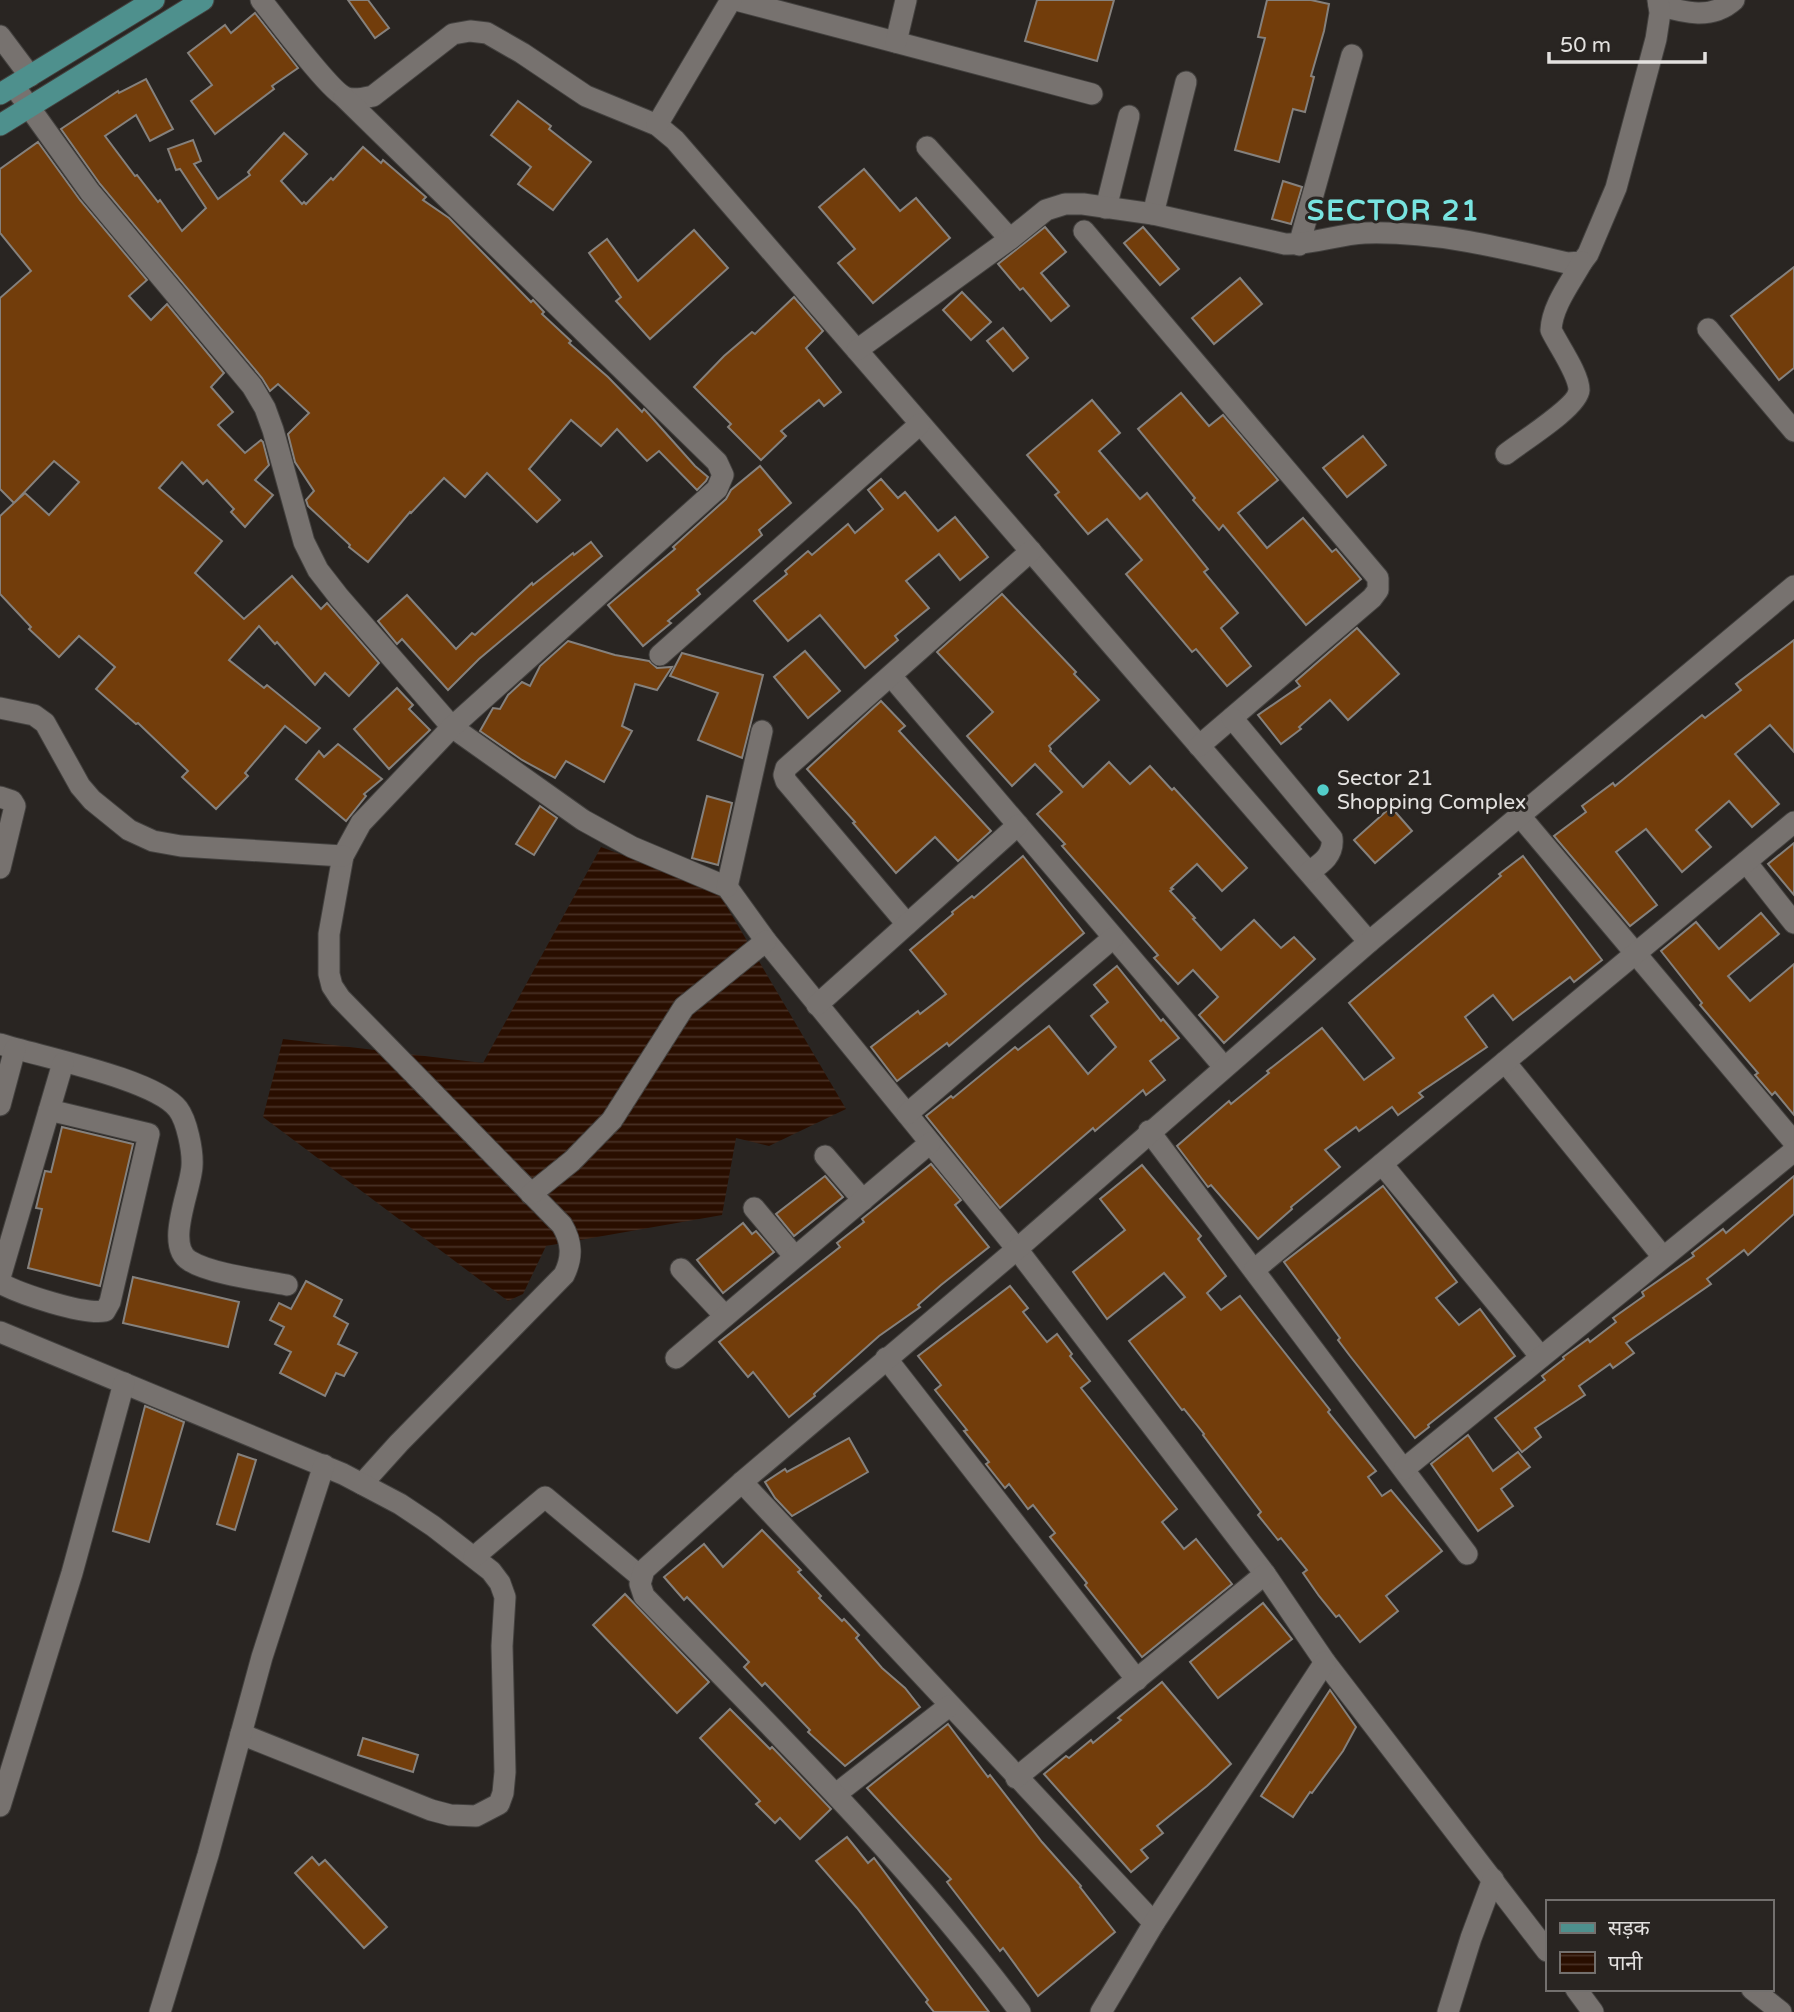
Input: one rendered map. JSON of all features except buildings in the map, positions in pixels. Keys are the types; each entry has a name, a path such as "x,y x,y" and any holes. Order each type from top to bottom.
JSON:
{"main road":[{"path":"15,86 154,0"},
{"path":"0,125 30,109 203,0"}],"street":[{"path":"261,0 328,82 717,462 723,475 717,489 452,726 361,823 343,856 329,934 327,961 332,986 340,998 562,1225 569,1237 569,1264 564,1275 398,1443 362,1484"},
{"path":"657,125 731,0"},
{"path":"736,0 1091,94"},
{"path":"896,42 906,0"},
{"path":"1506,454 1568,407 1577,397 1576,378 1551,330 1551,324 1556,309 1588,254 1616,188 1656,39 1658,3 1684,13 1712,13 1727,7 1734,0"},
{"path":"344,97 358,100 373,96 453,34 470,31 487,33 505,43 586,96 657,125 675,140 1369,942"},
{"path":"0,36 15,86 30,109 90,191 252,386 273,429 304,542 318,570 452,726 583,820 632,847 727,887 766,942 1017,1249 1265,1574 1325,1662 1546,1950"},
{"path":"1299,245 1352,55"},
{"path":"1153,214 1186,82"},
{"path":"1106,208 1129,116"},
{"path":"927,147 1010,239"},
{"path":"856,350 1046,210 1073,203 1153,214 1261,240 1299,245 1361,233 1402,233 1465,239 1567,263 1582,262"},
{"path":"1084,231 1378,578 1378,590 1373,598 1199,746"},
{"path":"1708,329 1794,431"},
{"path":"660,655 920,424"},
{"path":"907,924 784,775 789,763 1031,551"},
{"path":"1020,2012 988,1969 836,1794 644,1596 640,1590 643,1570 1369,942 1794,586"},
{"path":"891,676 1224,1067"},
{"path":"0,708 34,715 45,723 80,786 92,800 129,830 153,841 181,846 343,856"},
{"path":"1232,718 1332,838 1329,855 1309,872"},
{"path":"727,887 762,731"},
{"path":"752,776 784,775"},
{"path":"0,797 12,801 15,806 0,868"},
{"path":"1520,816 1794,1142"},
{"path":"1254,1270 1794,822"},
{"path":"817,1005 1018,825"},
{"path":"1746,862 1794,923"},
{"path":"907,1114 1113,937"},
{"path":"531,1194 572,1161 612,1120 684,1007 766,942"},
{"path":"0,1105 7,1047 137,1083 163,1097 179,1110 191,1143 192,1166 178,1237 179,1250 187,1259 200,1266 288,1286"},
{"path":"1505,1062 1663,1257"},
{"path":"49,1110 149,1134 110,1302 104,1311 94,1313 82,1310 1,1283 1,1274 49,1110 63,1063"},
{"path":"1149,1131 1467,1554"},
{"path":"676,1358 930,1143"},
{"path":"1404,1469 1794,1150"},
{"path":"825,1157 863,1200"},
{"path":"1382,1164 1541,1357"},
{"path":"754,1208 795,1257"},
{"path":"681,1269 725,1316"},
{"path":"0,1332 324,1465 400,1504 474,1557 495,1577 505,1597 502,1646 505,1772 499,1804 476,1816 450,1815 431,1810 241,1734"},
{"path":"886,1358 1137,1681"},
{"path":"0,1806 72,1573 124,1383"},
{"path":"160,2012 208,1855 262,1657 324,1465"},
{"path":"742,1482 1154,1923"},
{"path":"474,1557 545,1497 641,1577"},
{"path":"1016,1778 1265,1574"},
{"path":"1101,2012 1154,1923 1325,1662"},
{"path":"836,1794 949,1706"},
{"path":"1448,2012 1493,1879"},
{"path":"1577,1991 1593,2012"},
{"path":"1755,1991 1782,2012"}],"water":[{"path":"601,847 717,890 846,1109 769,1146 736,1138 722,1215 546,1246 523,1294 508,1301 263,1117 283,1039 483,1063"}],"place":[{"name":"Sector 21 Shopping Complex","path":"1323,790"}],"district":[{"name":"SECTOR 21","path":"1394,210"}]}
